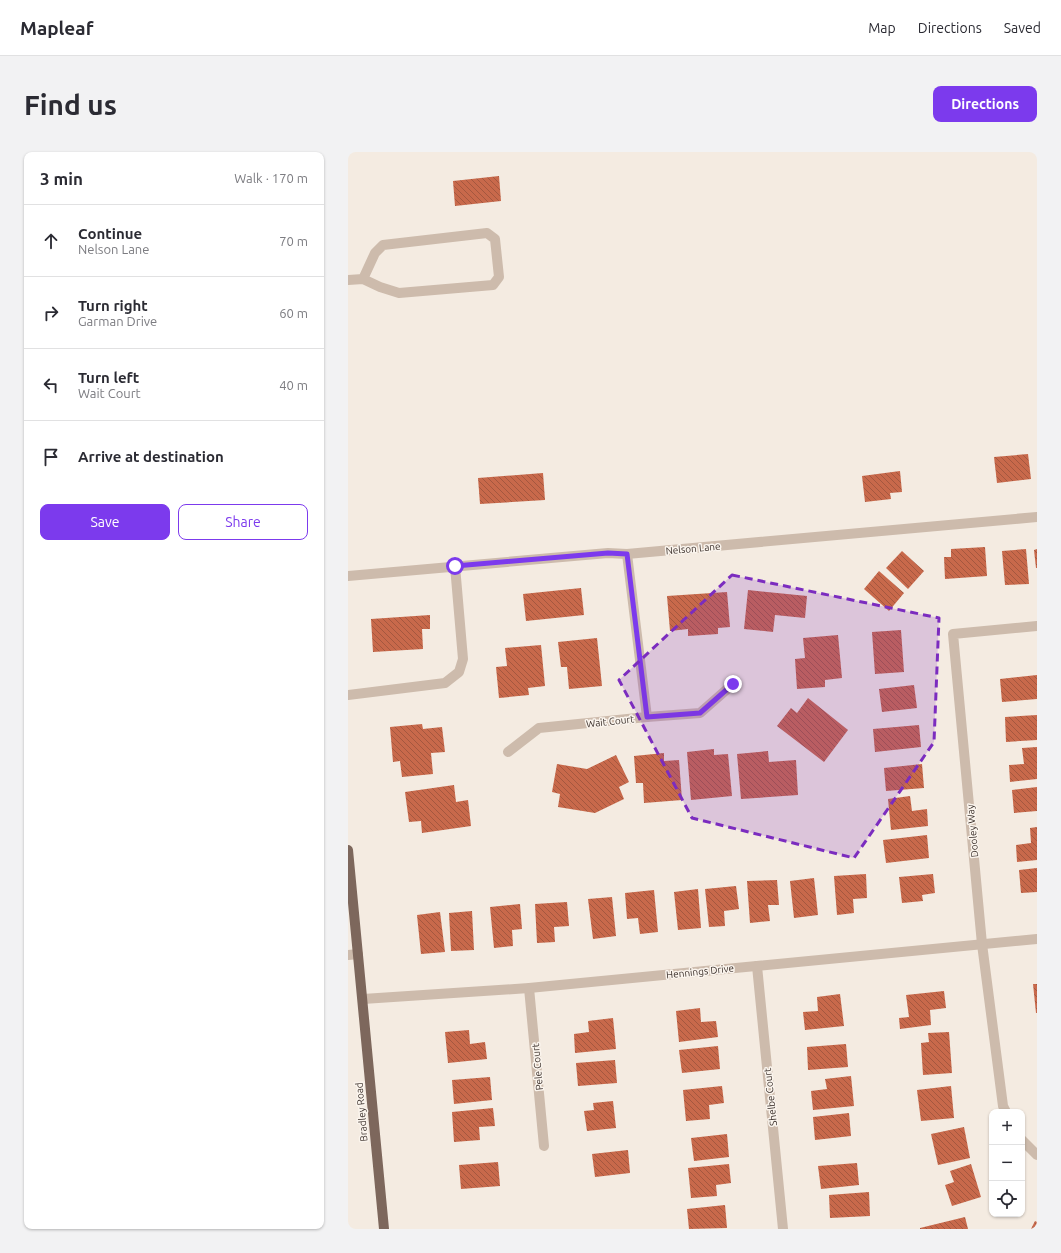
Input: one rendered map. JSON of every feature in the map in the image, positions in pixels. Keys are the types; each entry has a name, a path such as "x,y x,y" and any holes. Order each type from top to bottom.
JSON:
{"main road":[{"name":"Bradley Road","path":"348,850 353,955 363,999 384,1229"}],"street":[{"path":"348,280 363,279 399,294 493,285 499,277 495,239 487,233 383,246 375,253 363,279"},
{"name":"Nelson Lane","path":"348,576 608,553 627,554 1037,517"},
{"path":"627,554 647,717"},
{"path":"348,695 446,683 459,672 463,659 455,566"},
{"name":"Dooley Way","path":"1004,1109 982,944 953,634 1037,626"},
{"name":"Wait Court","path":"508,752 539,728 700,713 733,684"},
{"name":"Hennings Drive","path":"363,999 529,988 1037,939"},
{"name":"Shelbe Court","path":"757,966 783,1229"},
{"name":"Pele Court","path":"529,988 544,1146"},
{"path":"1025,1143 1037,1155"}],"highlighted area":[{"path":"732,575 939,618 934,742 854,858 692,818 619,680"}],"building":[{"path":"499,176 501,201 455,206 453,181"},
{"path":"1028,454 1031,479 997,483 994,457"},
{"path":"900,471 902,492 890,493 891,499 865,502 862,476"},
{"path":"543,473 545,500 480,504 478,478"},
{"path":"985,547 987,576 945,579 944,557 951,557 951,549"},
{"path":"1026,549 1029,584 1005,585 1002,551"},
{"path":"1037,549 1037,568 1036,568 1034,550"},
{"path":"902,551 924,571 908,589 886,568"},
{"path":"879,571 904,593 889,611 864,589"},
{"path":"581,588 584,615 526,621 523,594"},
{"path":"748,590 807,596 805,618 775,615 773,632 744,629"},
{"path":"727,592 730,627 718,628 718,634 688,636 688,629 670,631 667,596"},
{"path":"430,615 430,629 422,629 423,649 373,652 371,619"},
{"path":"901,630 904,672 875,674 872,632"},
{"path":"838,635 842,678 825,680 825,687 797,689 795,659 805,658 803,638"},
{"path":"597,638 602,686 569,689 567,667 561,667 558,642"},
{"path":"541,645 545,686 528,688 529,695 499,698 496,667 507,666 505,648"},
{"path":"1037,675 1037,699 1002,702 1000,679"},
{"path":"914,685 917,708 882,712 879,689"},
{"path":"808,698 848,730 824,762 777,726 791,708 797,713"},
{"path":"1037,715 1037,740 1006,742 1005,717"},
{"path":"422,724 423,729 442,727 445,752 431,753 433,774 402,777 400,761 393,762 390,727"},
{"path":"919,725 921,747 875,752 873,729"},
{"path":"1037,747 1037,779 1010,782 1009,765 1024,764 1022,748"},
{"path":"714,749 714,755 728,754 732,796 691,800 687,752"},
{"path":"768,751 769,762 796,760 798,795 741,799 737,754"},
{"path":"664,753 664,761 679,760 682,800 644,803 643,783 636,783 634,756"},
{"path":"616,755 629,782 619,787 624,799 595,813 558,807 560,794 552,792 557,764 587,769"},
{"path":"922,764 924,788 886,791 884,768"},
{"path":"454,785 456,802 468,800 471,826 422,833 421,821 409,822 405,792"},
{"path":"1037,787 1037,811 1014,813 1012,790"},
{"path":"910,796 912,811 927,809 928,826 891,830 888,799"},
{"path":"1037,827 1037,860 1017,862 1016,845 1031,843 1030,828"},
{"path":"927,835 929,858 886,863 883,840"},
{"path":"1037,868 1037,892 1021,893 1019,870"},
{"path":"866,874 867,898 853,899 854,913 837,915 834,876"},
{"path":"933,874 935,893 922,895 923,901 902,903 899,877"},
{"path":"814,878 818,915 794,918 790,881"},
{"path":"777,880 779,905 768,905 770,921 750,923 747,881"},
{"path":"736,886 739,909 724,911 725,926 709,927 705,889"},
{"path":"698,889 701,928 678,930 674,892"},
{"path":"654,890 658,932 640,934 638,918 627,919 625,893"},
{"path":"612,897 616,936 593,939 588,899"},
{"path":"567,902 569,926 554,927 555,942 537,943 535,904"},
{"path":"520,904 522,929 512,930 513,946 494,948 490,907"},
{"path":"472,911 474,950 451,951 449,913"},
{"path":"440,912 445,952 421,954 417,915"},
{"path":"1033,984 1037,984 1037,1013 1036,1013"},
{"path":"944,991 946,1008 930,1010 931,1025 900,1029 899,1018 909,1017 906,995"},
{"path":"840,994 844,1026 805,1030 803,1012 818,1011 817,997"},
{"path":"700,1008 701,1022 716,1021 718,1037 679,1042 676,1011"},
{"path":"613,1018 616,1049 575,1053 574,1034 589,1032 588,1021"},
{"path":"469,1030 470,1044 485,1042 487,1059 448,1063 445,1032"},
{"path":"949,1032 952,1073 923,1075 921,1043 929,1042 928,1033"},
{"path":"846,1044 848,1067 808,1070 807,1047"},
{"path":"718,1046 720,1069 682,1073 679,1050"},
{"path":"615,1060 617,1083 578,1086 576,1063"},
{"path":"851,1076 854,1106 813,1110 811,1091 827,1089 825,1079"},
{"path":"490,1077 492,1100 454,1104 452,1080"},
{"path":"722,1086 724,1103 709,1105 710,1119 686,1121 683,1090"},
{"path":"951,1086 954,1118 921,1121 917,1090"},
{"path":"613,1101 616,1128 587,1131 584,1111 594,1110 593,1103"},
{"path":"493,1108 495,1126 479,1127 480,1140 454,1142 452,1112"},
{"path":"849,1113 851,1136 815,1140 813,1117"},
{"path":"964,1127 970,1158 938,1165 931,1134"},
{"path":"727,1134 729,1157 694,1161 691,1138"},
{"path":"628,1150 630,1173 595,1177 592,1154"},
{"path":"498,1162 500,1186 461,1189 459,1165"},
{"path":"857,1163 859,1185 821,1189 818,1166"},
{"path":"729,1164 731,1183 716,1185 717,1196 691,1198 688,1168"},
{"path":"971,1164 981,1197 952,1206 945,1185 954,1182 950,1171"},
{"path":"869,1192 870,1216 830,1218 829,1195"},
{"path":"725,1205 727,1228 689,1229 687,1209"},
{"path":"965,1217 968,1229 920,1229 920,1228"},
{"path":"1035,1221 1037,1222 1037,1229 1031,1229"}],"route":[{"path":"455,566 608,553 627,554 647,717 700,713 733,684"}]}
